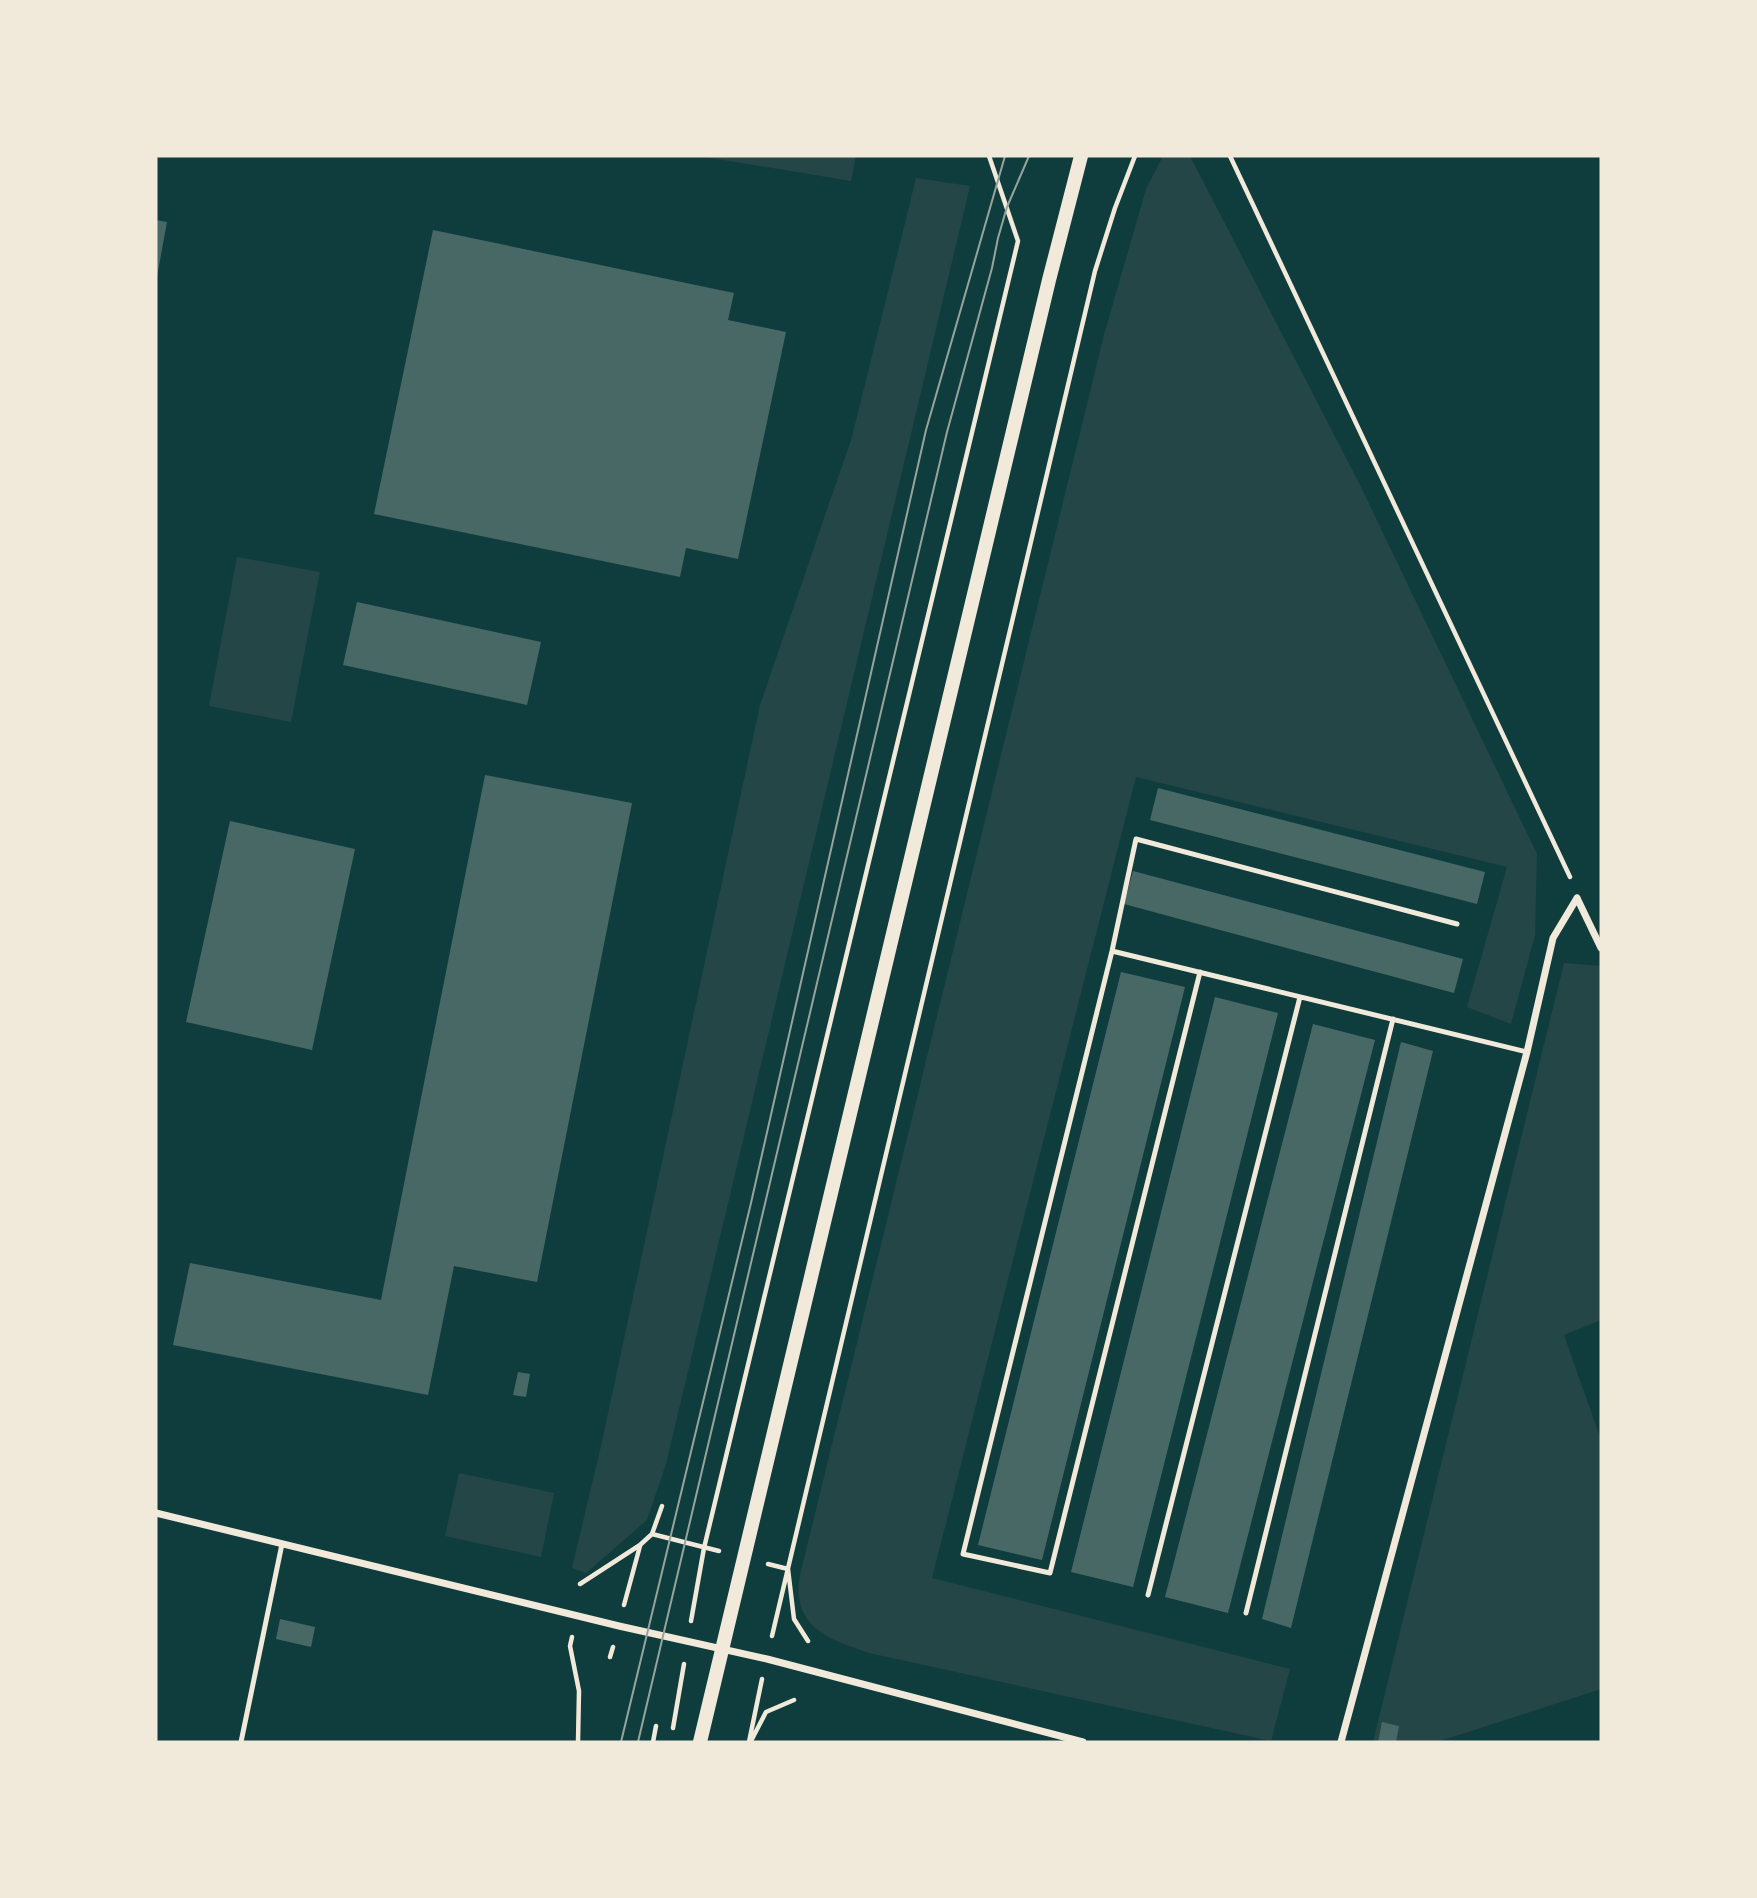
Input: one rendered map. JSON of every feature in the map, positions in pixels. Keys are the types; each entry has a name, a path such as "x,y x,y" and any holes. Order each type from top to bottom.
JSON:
{"main road":[{"path":"700,1742 1042,307 1081,156"}],"street":[{"path":"1577,898 1601,948"},
{"path":"1341,1742 1527,1052 1553,938 1577,898"},
{"path":"156,1513 577,1616 766,1659 1083,1742"}],"lane":[{"path":"1200,972 1050,1573 963,1554 1112,951 1136,839 1457,924"},
{"path":"1112,951 1527,1052"},
{"path":"1148,1595 1300,997"},
{"path":"1247,1613 1393,1019"},
{"path":"242,1742 282,1544"}],"path":[{"path":"701,1561 1018,241 989,156"},
{"path":"779,1604 1092,285 1105,239 1135,156"},
{"path":"1230,156 1568,873 1577,898"},
{"path":"580,1584 640,1545 652,1534 662,1506"},
{"path":"652,1534 704,1548"},
{"path":"788,1569 794,1619 808,1641"},
{"path":"577,1616 570,1646 579,1691 578,1742"},
{"path":"750,1742 766,1712 794,1700"},
{"path":"672,1734 678,1701"},
{"path":"750,1742 755,1714"},
{"path":"653,1742 656,1726"}],"shaded area":[{"path":"699,156 856,156 851,181"},
{"path":"1163,156 1190,156 1360,485 1537,854 1535,935 1511,1024 1467,1007 1507,867 1136,777 932,1578 1290,1669 1271,1741 869,1653 827,1636 816,1628 801,1607 799,1593 800,1575 1104,335 1146,189"},
{"path":"916,178 970,186 666,1464 647,1520 586,1573 572,1568 601,1446 760,705 852,437"},
{"path":"237,557 320,572 291,722 209,706"},
{"path":"1564,963 1601,966 1601,1320 1564,1335 1601,1440 1601,1689 1437,1742 1373,1742"},
{"path":"459,1473 554,1493 541,1557 445,1536"}],"building":[{"path":"156,220 167,222 157,277 156,277"},
{"path":"433,230 734,293 728,320 786,332 738,559 686,548 680,577 374,514"},
{"path":"357,602 541,642 527,705 343,665"},
{"path":"485,775 632,803 537,1282 454,1266 428,1395 173,1345 190,1263 381,1300"},
{"path":"1158,788 1485,872 1477,904 1150,820"},
{"path":"230,821 355,849 312,1050 186,1022"},
{"path":"1133,871 1463,959 1454,993 1124,904"},
{"path":"1121,972 1185,987 1042,1560 978,1545"},
{"path":"1215,997 1278,1013 1133,1587 1071,1572"},
{"path":"1313,1024 1375,1040 1228,1613 1165,1597"},
{"path":"1401,1042 1433,1051 1291,1628 1262,1619"},
{"path":"518,1372 530,1374 526,1397 513,1395"},
{"path":"280,1619 315,1627 311,1647 276,1639"},
{"path":"1382,1722 1399,1726 1396,1742 1378,1742"}],"tram line":[{"path":"621,1742 751,1203 926,430 1005,156"},
{"path":"638,1742 947,432 1007,207 1029,156"}]}
